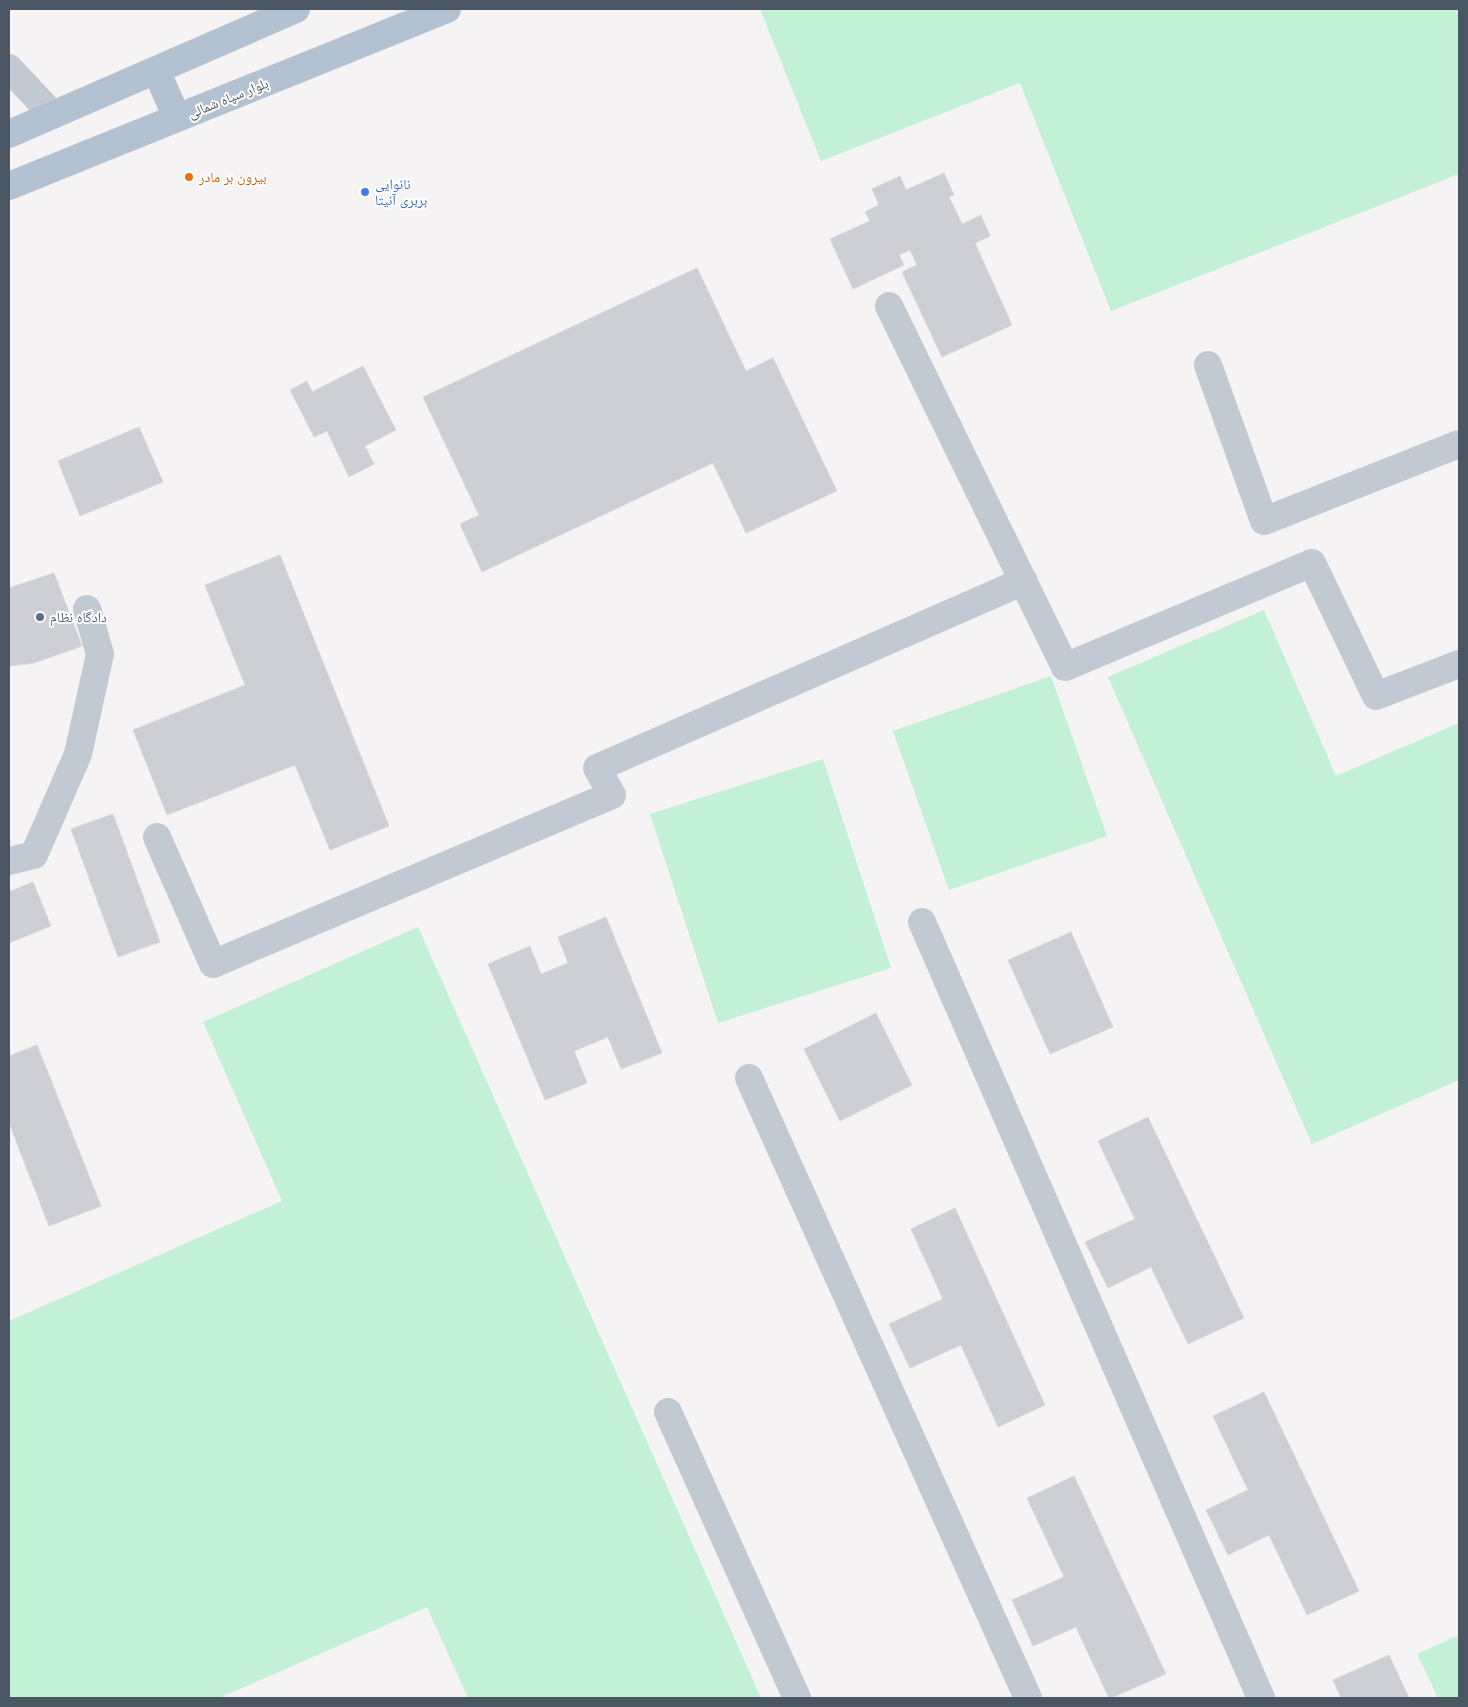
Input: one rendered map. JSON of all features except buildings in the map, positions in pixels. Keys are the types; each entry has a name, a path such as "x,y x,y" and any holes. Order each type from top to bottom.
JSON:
{"main road":[{"path":"9,134 296,9"},
{"name":"بلوار سپاه شمالی","path":"9,186 448,9"},
{"path":"156,70 177,118"}],"street":[{"path":"9,68 53,115"},
{"path":"889,306 1065,667 1312,563 1376,696 1459,664"},
{"path":"1208,365 1264,522 1459,444"},
{"path":"157,836 213,964 612,795 597,768 1024,580"},
{"path":"9,861 34,855 78,754 100,654 88,610"},
{"path":"922,922 1261,1698"},
{"path":"749,1078 1028,1698"},
{"path":"668,1412 797,1698"}],"green space":[{"path":"760,9 1459,9 1459,174 1111,311 1020,83 821,161"},
{"path":"1264,610 1336,776 1459,723 1459,1080 1312,1144 1108,677"},
{"path":"1051,676 1107,836 949,890 893,731"},
{"path":"823,759 891,968 718,1023 650,814"},
{"path":"418,927 761,1698 468,1698 427,1607 219,1698 9,1698 9,1321 282,1201 203,1022"},
{"path":"1459,1635 1459,1698 1438,1698 1417,1654"}],"place":[{"name":"بیرون بر مادر","path":"189,177"},
{"name":"نانوایی بربری آنیتا","path":"365,192"},
{"name":"دادگاه نظام","path":"40,617"}]}
